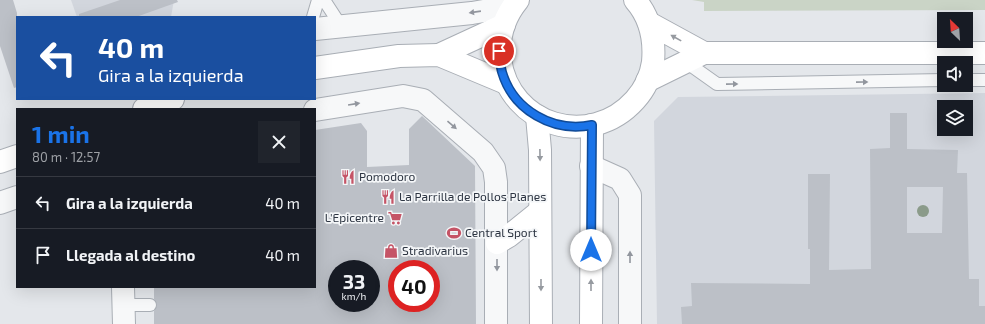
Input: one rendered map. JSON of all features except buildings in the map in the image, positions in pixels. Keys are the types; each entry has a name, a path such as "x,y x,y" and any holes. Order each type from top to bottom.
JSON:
{"street":[{"path":"512,10 499,51 502,72 506,83 517,99 537,116 552,124 567,127 582,127 615,117 628,108 640,94 647,82 652,66 654,52 653,41 649,23 640,5 635,0"},
{"path":"316,29 512,10"},
{"path":"439,55 512,10"},
{"path":"649,23 695,57"},
{"path":"647,82 695,57 985,53"},
{"path":"316,68 400,56 439,55 506,83"},
{"path":"316,110 403,96 422,100 483,152 494,168 496,182 496,324"},
{"path":"147,108 170,100"},
{"path":"537,116 540,150 541,324"},
{"path":"591,324 592,125"},
{"path":"0,162 16,156"},
{"path":"591,166 620,179 630,195 630,324"},
{"path":"0,203 16,197"},
{"path":"497,243 509,236 540,211"}],"lane":[{"path":"313,16 318,0"},
{"path":"324,0 341,26"},
{"path":"695,57 717,84 937,80"},
{"path":"973,80 985,80"},
{"path":"124,305 150,305"}],"shaded area":[{"path":"71,0 174,0 171,16 77,16"},
{"path":"985,93 985,324 657,324 654,121 678,97"}],"green space":[{"path":"692,0 985,0 985,10 704,11 704,2"}],"place":[{"name":"Pomodoro","path":"348,177"},
{"name":"La Parrilla de Pollos Planes","path":"388,197"},
{"name":"L'Epicentre","path":"395,218"},
{"name":"Central Sport","path":"454,233"},
{"name":"Stradivarius","path":"391,251"}],"route":[{"path":"499,51 502,72 506,83 525,108 552,124 567,127 592,125 590,141 591,250"}]}
